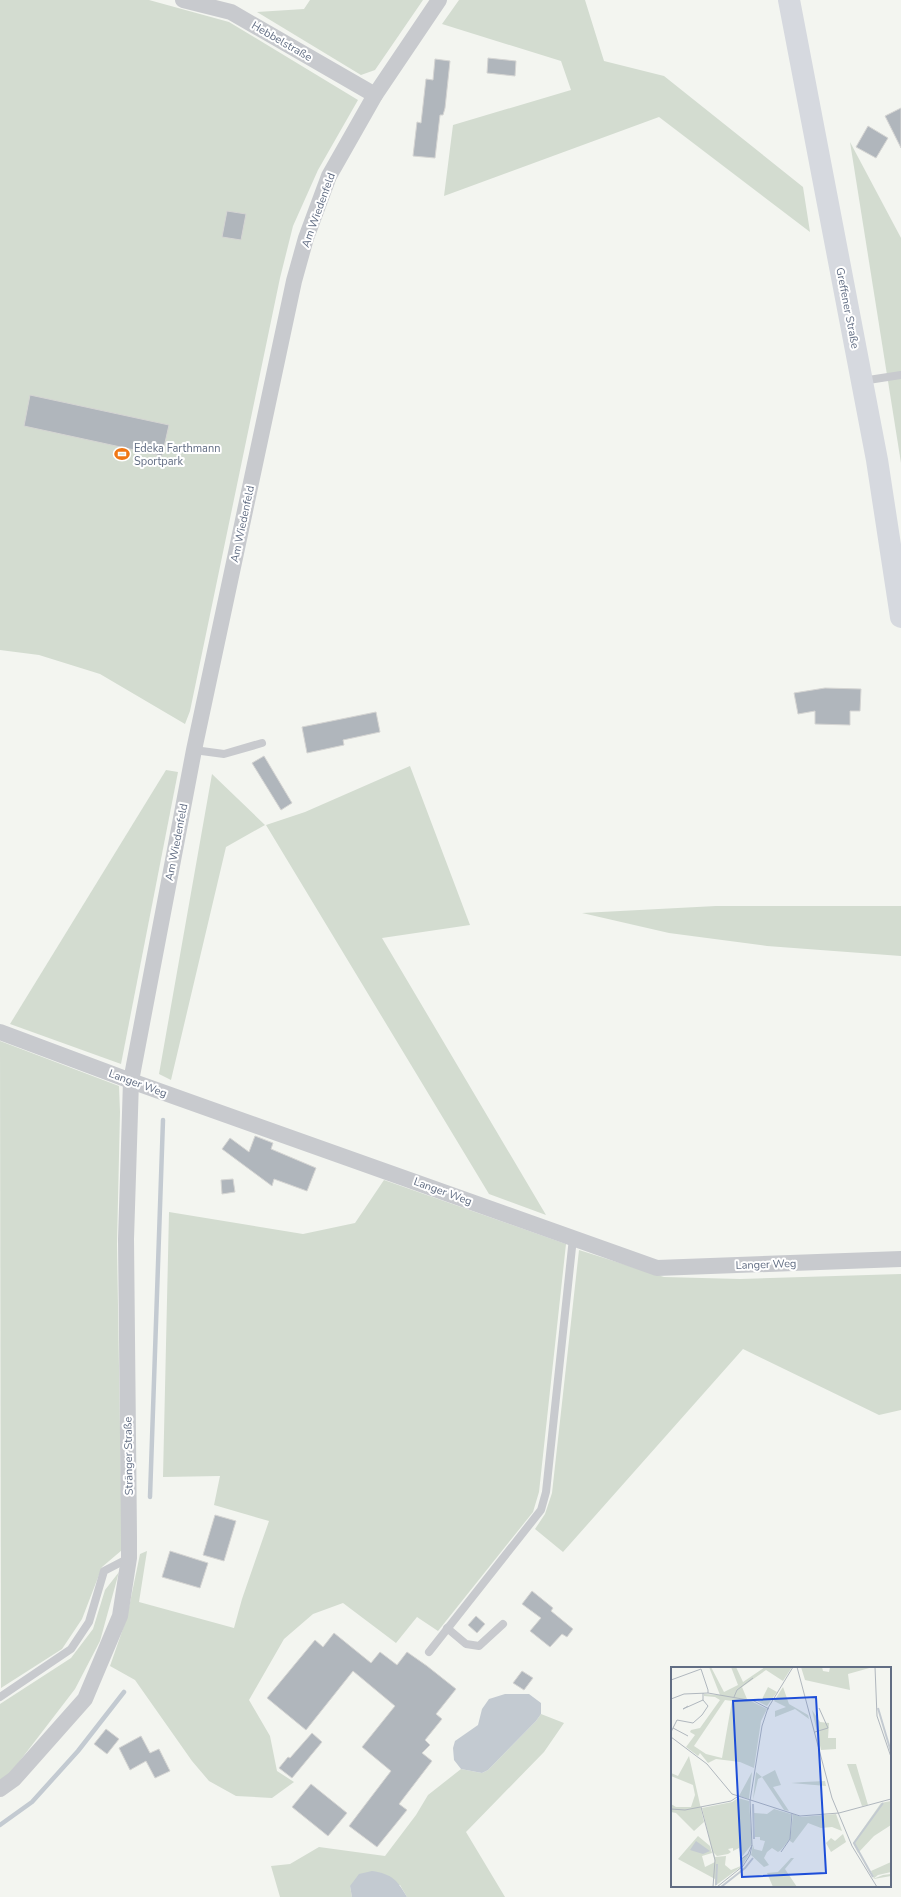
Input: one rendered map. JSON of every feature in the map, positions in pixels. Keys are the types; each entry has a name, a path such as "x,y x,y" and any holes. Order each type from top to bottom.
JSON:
{"main road":[{"name":"Greffener Straße","path":"789,0 862,382 901,617"}],"street":[{"name":"Hebbelstraße","path":"183,0 231,12 379,97"},
{"name":"Am Wiedenfeld","path":"131,1081 194,750 294,281 306,238 329,176 439,0"},
{"name":"Langer Weg","path":"0,1032 131,1081 657,1268 901,1260"},
{"name":"Stränger Straße","path":"0,1789 14,1779 85,1699 120,1616 129,1558 126,1239 131,1081"}],"lane":[{"path":"862,382 901,375"},
{"path":"194,750 224,754 262,743"},
{"path":"429,1652 541,1510 546,1492 573,1238"},
{"path":"0,1697 71,1649 89,1622 104,1571 129,1558"},
{"path":"447,1628 466,1644 479,1646 503,1624"}],"shaded area":[{"name":"Edeka Farthmann Sportpark","path":"0,0 149,0 229,22 358,100 318,170 293,226 280,278 190,711 185,724 100,674 39,655 0,650"},
{"path":"310,0 423,0 375,70 361,75 257,12 304,9"},
{"path":"459,0 585,0 604,61 664,76 803,187 810,232 659,117 444,196 453,125 571,90 561,61 442,24"},
{"path":"850,142 901,238 901,463"},
{"path":"410,766 470,925 382,938 546,1215 489,1194 266,825 305,812"},
{"path":"166,770 178,772 121,1064 10,1024"},
{"path":"212,774 265,825 226,847 171,1080 159,1074"},
{"path":"716,906 901,906 901,956 767,946 669,933 582,913"},
{"path":"0,1041 119,1086 120,1112 117,1244 122,1550 102,1567 82,1619 62,1649 1,1688"},
{"path":"384,1180 566,1244 539,1492 533,1512 438,1631 417,1617 396,1643 343,1603 313,1614 284,1639 249,1700 270,1736 277,1771 294,1782 272,1798 236,1796 209,1781 192,1761 135,1680 110,1666 127,1617 140,1554 147,1551 139,1602 234,1628 242,1599 269,1521 214,1505 220,1476 163,1477 169,1212 303,1234 355,1223"},
{"path":"579,1250 664,1277 740,1279 901,1274 901,1410 879,1415 743,1349 563,1552 535,1529 545,1514 552,1493"},
{"path":"119,1572 100,1641 75,1689 9,1775 0,1780 0,1704 71,1658 93,1629 105,1590"},
{"path":"505,1694 529,1694 541,1703 541,1714 488,1770 482,1773 461,1769 454,1760 453,1748 455,1741 478,1725 482,1709 489,1699"},
{"path":"541,1714 564,1723 544,1752 466,1832 505,1897 407,1897 400,1885 350,1886 352,1897 280,1897 271,1866 290,1864 319,1847 385,1856 416,1815 428,1795 461,1769 482,1773 488,1770"},
{"path":"372,1871 389,1876 397,1882 407,1897 352,1897 350,1886 359,1874"}],"building":[{"path":"488,58 516,61 515,76 487,73"},
{"path":"435,59 450,61 445,108 443,115 440,115 435,158 413,156 417,122 421,123 426,79 433,80"},
{"path":"901,108 901,148 885,116"},
{"path":"868,126 888,138 876,158 856,147"},
{"path":"227,211 246,214 241,240 222,237"},
{"path":"30,395 169,425 162,456 24,426"},
{"path":"825,688 861,689 860,711 850,711 850,725 815,724 815,711 798,714 794,693"},
{"path":"376,712 380,732 343,740 344,745 307,753 302,727"},
{"path":"264,756 292,803 281,810 252,763"},
{"path":"255,1136 273,1143 271,1149 316,1168 307,1191 274,1179 272,1186 222,1149 230,1138 249,1152"},
{"path":"233,1179 235,1192 222,1194 221,1180"},
{"path":"215,1515 236,1521 224,1561 203,1555"},
{"path":"170,1551 208,1563 200,1588 162,1577"},
{"path":"532,1591 553,1608 551,1611 573,1629 567,1637 562,1634 550,1647 530,1631 541,1618 522,1604"},
{"path":"476,1616 485,1624 477,1633 468,1625"},
{"path":"334,1633 371,1663 380,1652 397,1665 407,1652 456,1689 436,1714 442,1719 425,1740 430,1745 422,1753 432,1761 399,1804 407,1810 377,1847 349,1826 391,1771 362,1747 395,1706 353,1671 306,1730 267,1698 315,1640 323,1647"},
{"path":"522,1671 533,1678 524,1690 513,1683"},
{"path":"106,1729 119,1739 107,1754 94,1744"},
{"path":"312,1733 322,1742 292,1778 279,1768"},
{"path":"141,1736 150,1753 159,1749 170,1771 155,1778 146,1761 130,1770 119,1748"},
{"path":"311,1784 347,1813 328,1836 292,1807"}],"waterway":[{"path":"150,1497 163,1120"},
{"path":"0,1825 32,1802 78,1751 124,1692"}],"place":[{"name":"Edeka Farthmann Sportpark","path":"122,454"}]}
